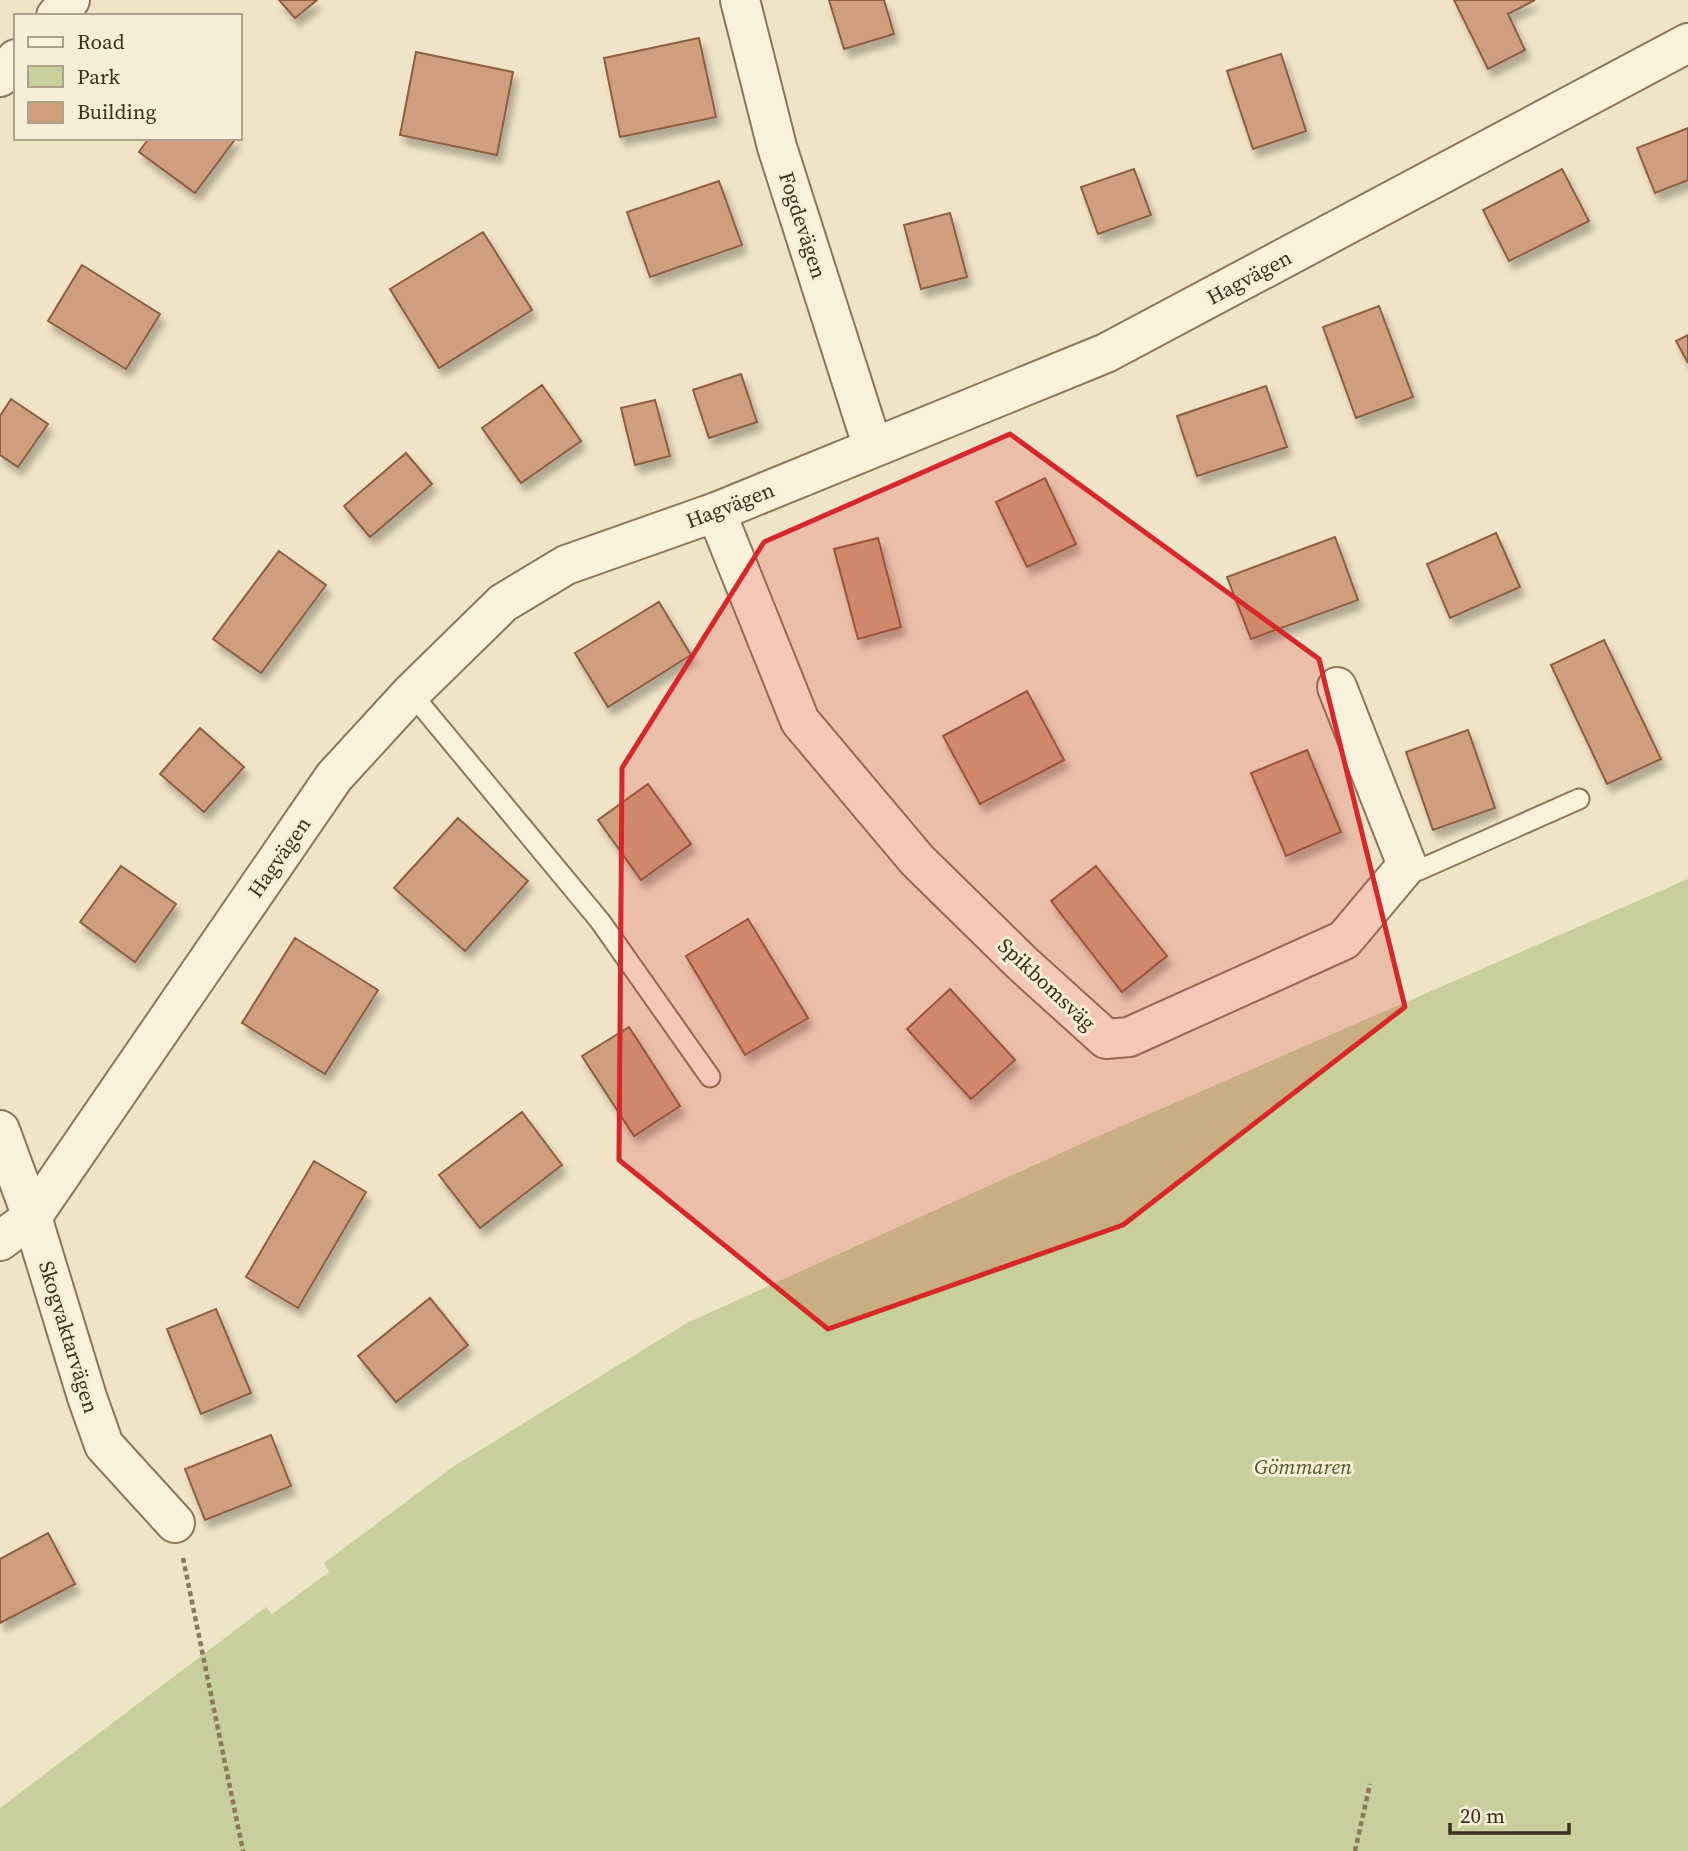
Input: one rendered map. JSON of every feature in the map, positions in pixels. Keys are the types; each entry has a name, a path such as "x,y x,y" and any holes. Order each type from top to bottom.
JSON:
{"street":[{"path":"58,14 71,0"},
{"name":"Fogdevägen","path":"740,0 777,147 873,448"},
{"name":"Hagvägen","path":"0,1241 32,1217 334,777 411,693 503,603 566,565 716,512 1106,353 1688,43"},
{"name":"Spikbomsväg","path":"716,512 800,722 917,860 1022,963 1106,1039 1129,1037 1344,940 1407,865"},
{"path":"1337,687 1407,865"},
{"name":"Skogvaktarvägen","path":"0,1130 32,1217 104,1445 175,1523"}],"lane":[{"path":"411,693 600,921 710,1077"},
{"path":"1407,865 1419,870 1579,799"}],"path":[{"path":"175,1523 243,1851"},
{"path":"1355,1851 1370,1784"}],"highlighted area":[{"path":"1010,434 1319,659 1405,1007 1123,1225 828,1329 619,1160 622,768 764,542"}],"green space":[{"name":"Gömmaren","path":"1688,879 1688,1851 0,1851 0,1808 266,1607 272,1614 329,1572 324,1563 454,1466 687,1323 1094,1138"}],"building":[{"path":"279,0 317,0 295,18"},
{"path":"829,0 884,0 894,34 844,49"},
{"path":"1454,0 1535,0 1508,14 1525,50 1488,69"},
{"path":"699,38 716,117 620,137 604,58"},
{"path":"416,52 513,72 497,155 400,135"},
{"path":"1281,54 1306,131 1253,149 1227,71"},
{"path":"1688,128 1688,180 1655,193 1637,148"},
{"path":"148,140 235,140 195,193 139,152"},
{"path":"1134,169 1151,215 1098,234 1081,187"},
{"path":"1562,169 1589,221 1509,261 1483,210"},
{"path":"719,181 742,245 650,277 627,212"},
{"path":"950,213 967,277 921,289 904,225"},
{"path":"483,232 532,310 439,368 390,289"},
{"path":"82,265 160,314 126,369 48,321"},
{"path":"1379,306 1413,397 1356,418 1323,327"},
{"path":"1688,335 1688,363 1676,341"},
{"path":"741,374 757,422 709,438 693,390"},
{"path":"542,385 581,441 521,483 482,428"},
{"path":"1266,386 1287,447 1197,476 1177,416"},
{"path":"11,399 48,424 18,467 0,455 0,416"},
{"path":"655,400 670,456 635,465 621,408"},
{"path":"406,453 432,484 370,537 344,506"},
{"path":"1045,478 1076,544 1027,567 996,502"},
{"path":"1496,533 1520,587 1450,618 1427,564"},
{"path":"1335,537 1358,600 1251,639 1227,577"},
{"path":"878,538 901,627 858,639 834,549"},
{"path":"279,551 326,585 261,673 213,639"},
{"path":"659,602 691,655 608,707 575,653"},
{"path":"1604,640 1661,759 1607,784 1551,665"},
{"path":"1027,691 1064,760 980,804 943,736"},
{"path":"200,728 244,767 204,812 160,774"},
{"path":"1468,730 1495,808 1433,830 1406,752"},
{"path":"1307,750 1341,832 1286,856 1251,773"},
{"path":"648,784 691,844 641,880 598,820"},
{"path":"458,818 528,881 465,951 394,888"},
{"path":"121,866 176,904 135,962 80,922"},
{"path":"1096,866 1167,956 1122,992 1051,901"},
{"path":"748,919 808,1018 745,1055 686,956"},
{"path":"295,938 378,990 325,1074 242,1023"},
{"path":"950,989 1015,1060 971,1099 907,1029"},
{"path":"629,1027 680,1106 634,1136 582,1056"},
{"path":"522,1112 562,1165 480,1228 439,1175"},
{"path":"314,1161 366,1192 298,1308 246,1277"},
{"path":"430,1298 468,1345 396,1402 358,1356"},
{"path":"216,1309 251,1393 201,1414 167,1329"},
{"path":"271,1435 291,1486 205,1520 185,1469"},
{"path":"48,1533 75,1584 0,1623 0,1559"}]}
